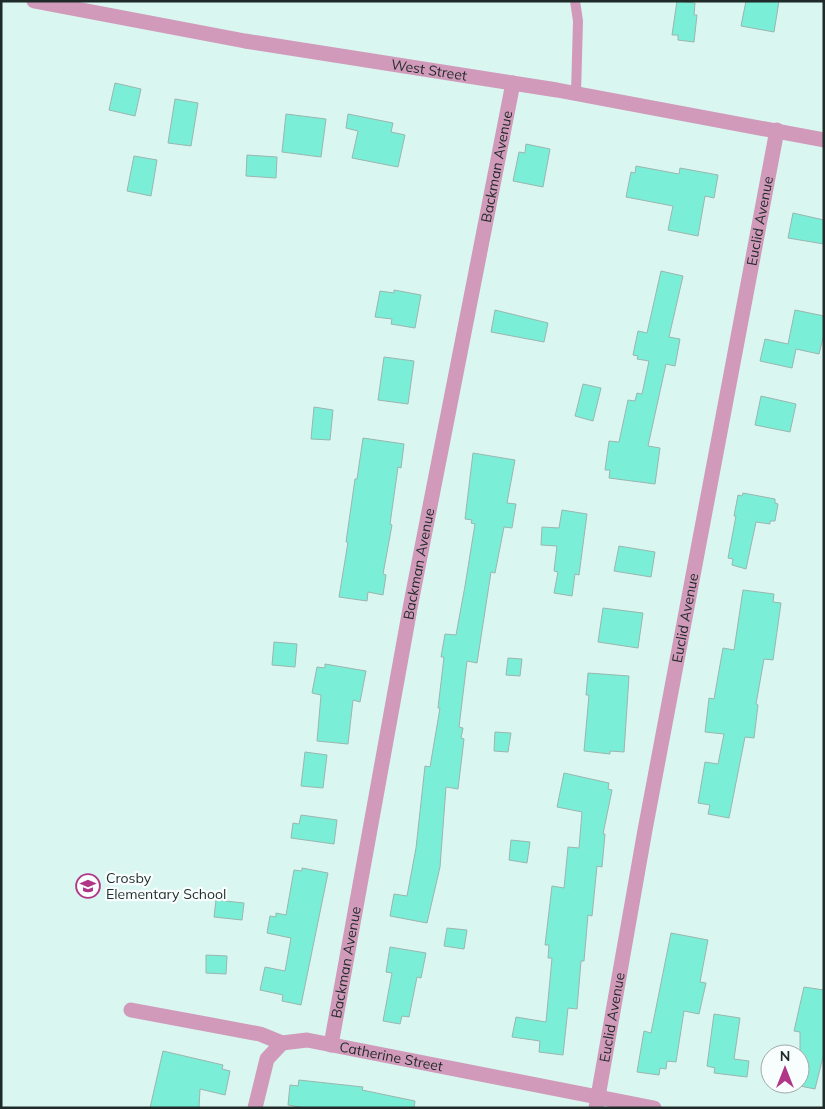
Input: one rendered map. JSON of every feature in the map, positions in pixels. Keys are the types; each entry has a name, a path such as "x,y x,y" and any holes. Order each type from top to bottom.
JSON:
{"street":[{"name":"West Street","path":"34,1 245,41 576,93 824,140"},
{"name":"Backman Avenue","path":"331,1045 411,603 513,83"},
{"name":"Euclid Avenue","path":"597,1103 647,821 776,130"},
{"name":"Catherine Street","path":"131,1010 260,1034 282,1043 307,1040 597,1103 654,1108"},
{"path":"255,1108 268,1059 282,1043"}],"lane":[{"path":"575,1 578,21 576,93"}],"building":[{"path":"677,1 695,3 694,15 697,15 694,42 678,40 678,35 672,35"},
{"path":"746,1 779,1 774,32 741,26"},
{"path":"115,83 141,89 135,116 109,110"},
{"path":"175,99 198,103 191,146 168,143"},
{"path":"286,114 326,119 321,157 282,152"},
{"path":"348,114 393,123 391,132 405,135 398,167 352,158 358,131 346,128"},
{"path":"526,144 550,149 543,187 513,181 519,152 525,153"},
{"path":"247,155 277,157 276,178 246,176"},
{"path":"134,156 157,160 151,196 127,191"},
{"path":"636,166 679,174 680,168 718,175 714,198 705,196 698,236 668,230 673,206 626,197 631,172 635,173"},
{"path":"793,213 824,220 824,244 788,238"},
{"path":"661,271 683,276 669,337 680,339 675,366 666,364 648,446 660,448 655,484 609,478 610,470 605,470 609,441 619,442 628,400 635,401 637,393 642,394 649,361 637,359 638,356 633,355 638,331 647,333"},
{"path":"394,290 421,295 415,328 391,324 392,319 375,317 380,291 394,293"},
{"path":"495,310 548,323 544,342 491,332"},
{"path":"795,310 824,316 824,334 819,354 796,349 792,368 760,361 765,339 788,344"},
{"path":"384,357 414,361 408,404 378,400"},
{"path":"583,384 601,388 593,421 575,416"},
{"path":"761,396 796,404 790,432 755,425"},
{"path":"314,407 333,410 330,440 311,439"},
{"path":"363,438 404,444 401,468 398,467 390,524 392,525 383,574 386,575 383,595 368,592 367,601 339,597 348,542 346,542 355,479 357,479"},
{"path":"473,453 515,460 507,503 516,504 512,528 504,527 495,573 491,572 477,663 467,661 459,727 463,728 461,738 464,739 458,789 446,787 440,867 427,923 390,916 394,894 407,896 416,848 425,766 430,767 440,708 438,708 444,657 441,657 445,634 456,635 465,586 475,524 471,523 472,520 465,519"},
{"path":"743,493 775,499 775,503 778,504 775,521 770,521 770,524 756,522 746,569 732,565 733,559 728,558 738,495 742,496"},
{"path":"562,510 587,514 579,575 575,574 572,596 554,593 558,572 554,571 557,546 541,545 542,527 559,528"},
{"path":"619,546 655,552 651,577 614,571"},
{"path":"743,590 774,594 773,602 781,603 773,660 764,659 756,704 758,705 754,738 745,737 729,818 708,814 710,805 698,803 705,762 718,764 724,734 705,732 709,698 714,699 723,648 734,650"},
{"path":"603,608 643,613 638,648 598,642"},
{"path":"274,642 297,644 295,667 272,665"},
{"path":"508,658 522,659 520,676 506,675"},
{"path":"325,664 366,671 360,702 353,700 348,744 317,741 321,695 312,693 317,667 325,668"},
{"path":"588,673 629,676 624,752 610,751 610,754 584,751 589,695 586,695"},
{"path":"495,732 511,733 508,752 494,751"},
{"path":"305,752 327,755 323,788 301,786"},
{"path":"564,773 609,783 608,789 612,790 603,834 605,834 602,867 597,866 592,916 588,915 584,961 581,961 577,1009 568,1008 563,1055 539,1052 540,1041 512,1037 516,1017 546,1022 552,958 548,958 549,945 545,945 552,886 564,888 568,847 579,848 582,812 557,807"},
{"path":"301,815 337,820 334,844 291,838 293,823 299,824"},
{"path":"511,840 530,842 527,863 509,860"},
{"path":"302,868 328,873 301,1005 282,1001 283,995 260,990 265,967 285,971 291,938 267,933 270,916 276,917 276,913 286,915 294,870 302,871"},
{"path":"216,900 244,903 242,920 214,917"},
{"path":"447,928 467,930 464,949 444,946"},
{"path":"671,933 708,940 700,982 706,983 699,1014 684,1011 676,1062 667,1061 666,1069 660,1068 659,1075 637,1072 644,1031 651,1033"},
{"path":"390,947 426,953 421,978 417,977 409,1017 402,1016 400,1024 383,1021 392,973 386,972"},
{"path":"206,955 227,956 226,974 206,973"},
{"path":"804,987 824,990 824,1053 815,1089 810,1088 810,1044 800,1044 800,1032 794,1031"},
{"path":"714,1014 740,1018 734,1059 749,1061 747,1077 714,1073 715,1068 707,1066"},
{"path":"163,1051 223,1065 222,1069 230,1071 225,1095 200,1089 199,1108 150,1108"},
{"path":"299,1080 363,1087 362,1090 415,1101 414,1108 305,1108 288,1105 290,1085 298,1086"}],"place":[{"name":"Crosby Elementary School","path":"88,886"}]}
